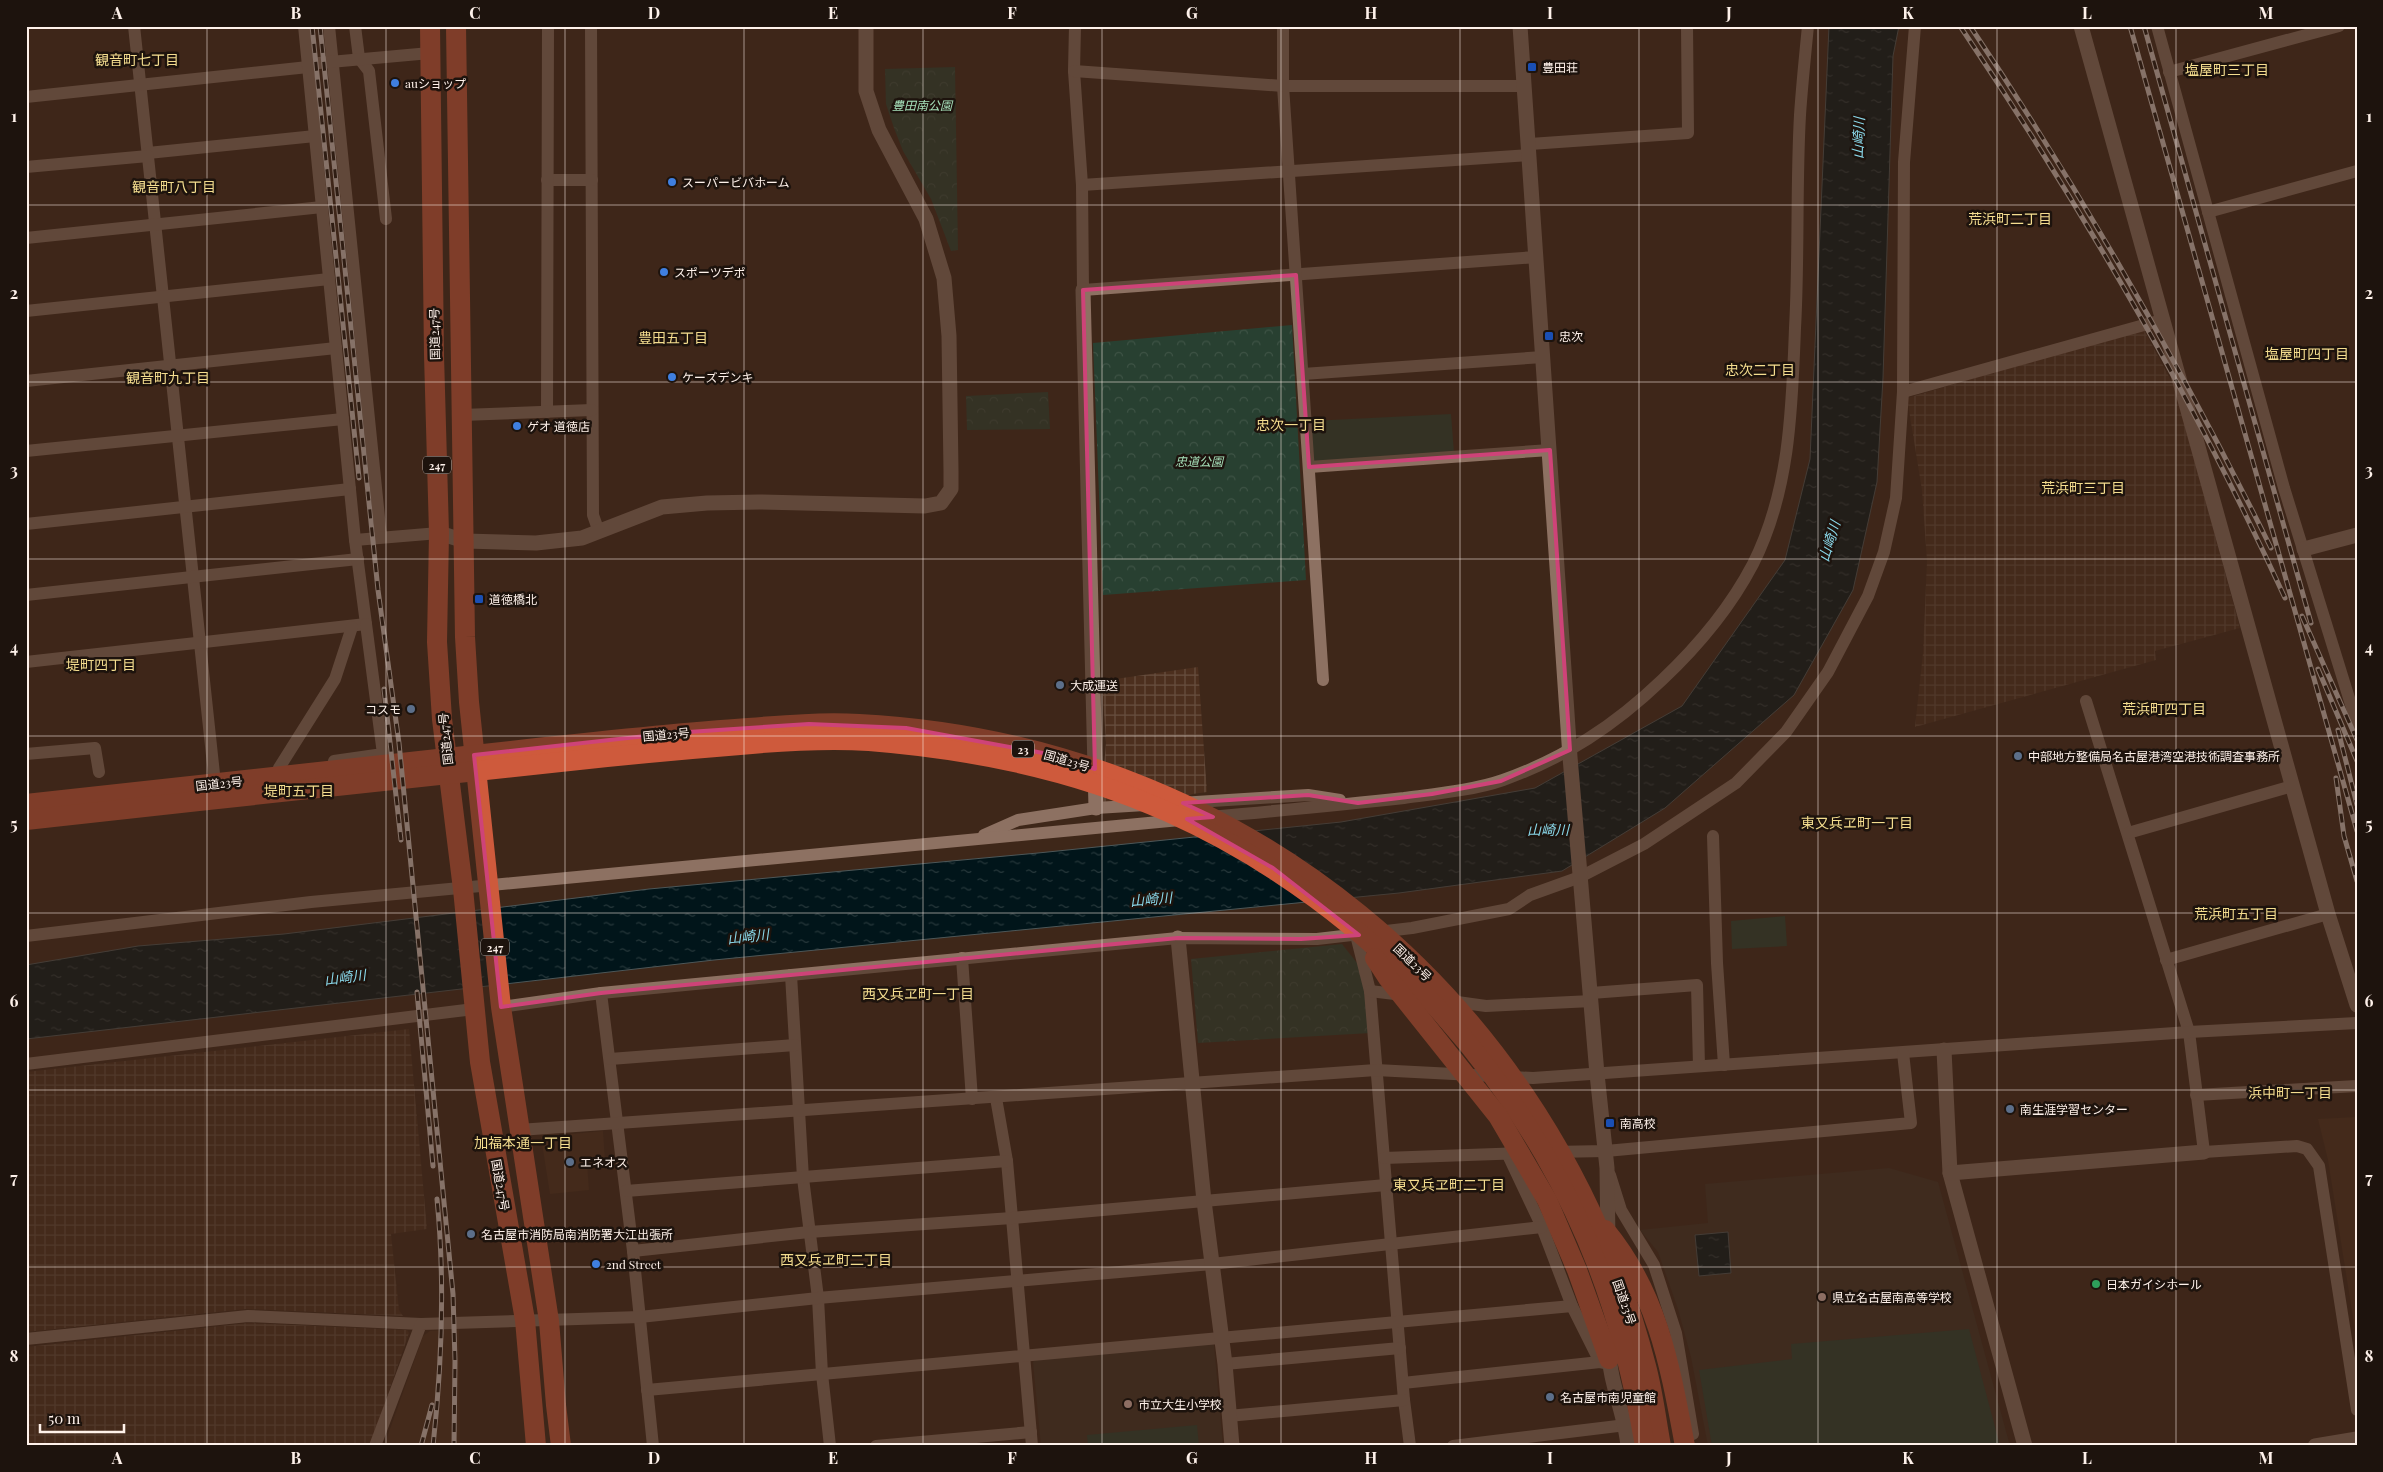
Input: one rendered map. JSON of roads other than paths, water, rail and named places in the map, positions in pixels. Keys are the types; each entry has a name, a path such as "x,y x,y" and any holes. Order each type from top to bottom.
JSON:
{"highway":[{"name":"国道247号","path":"430,26 438,533 437,642 442,719 463,896 473,1005 498,1175 525,1320 536,1446"},
{"name":"247","path":"456,26 465,638 468,693 501,1003 549,1320 561,1446"},
{"name":"国道23号","path":"26,804 673,733 809,724 856,724 906,728 975,738 1043,753 1112,774 1164,794 1225,822 1286,858 1342,899 1415,962 1463,1013 1519,1085 1569,1169 1592,1215 1622,1291 1647,1368 1661,1446"},
{"name":"国道23号","path":"26,820 677,750 793,740 863,740 937,748 984,756 1050,772 1110,790 1165,810 1273,868 1356,932 1417,986 1464,1039 1515,1108 1562,1186 1592,1252 1613,1309 1635,1388 1645,1446"},
{"path":"1356,932 1388,978 1498,1116 1546,1200 1577,1270 1606,1362"},
{"path":"1592,1215 1624,1254 1650,1305 1663,1338 1684,1446"}],"street":[{"path":"134,26 214,774"},
{"path":"26,796 279,768 383,754 355,540 304,26"},
{"path":"329,26 381,537"},
{"path":"355,26 359,58 368,71 386,219"},
{"path":"547,412 548,26"},
{"path":"591,26 593,515 599,532"},
{"path":"355,540 438,533 465,541 536,543 582,538 638,514 662,507 759,502 925,506 941,503 951,489 949,336 944,278 926,219 879,130 866,91 866,26"},
{"path":"1075,26 1074,71 1082,185 1096,808"},
{"path":"1283,26 1283,86 1323,680"},
{"path":"1520,26 1570,753 1597,1074 1606,1151 1606,1362"},
{"path":"1082,185 1530,150 1688,133 1686,26"},
{"path":"26,936 311,902 463,896 488,891 973,839 1358,803 1432,794 1501,781 1570,753 1634,707 1682,660 1731,602 1754,563 1768,526 1782,482 1791,417 1798,283 1800,115 1808,26"},
{"path":"501,1003 1178,938 1317,938 1356,932 1412,928 1509,908 1530,895 1644,844 1736,783 1786,732 1828,672 1868,596 1884,552 1896,498 1903,392 1904,162 1915,26"},
{"path":"2081,26 2328,914 2357,1005"},
{"path":"2157,26 2272,447 2357,724"},
{"path":"2169,72 2339,26"},
{"path":"26,97 308,66 359,58 430,53"},
{"path":"1074,71 1283,86 1525,86"},
{"path":"26,167 315,136"},
{"path":"2208,212 2357,171"},
{"path":"547,180 592,180"},
{"path":"26,238 322,207"},
{"path":"1084,290 1536,257"},
{"path":"26,311 329,279"},
{"path":"1903,392 2162,320"},
{"path":"26,381 336,348"},
{"path":"1303,374 1542,357"},
{"path":"462,415 592,410"},
{"path":"26,451 343,419"},
{"path":"1309,467 1550,450"},
{"path":"26,524 350,489"},
{"path":"2304,549 2357,535"},
{"path":"26,595 358,559"},
{"path":"26,662 366,624"},
{"path":"279,768 335,679 352,627"},
{"path":"2086,701 2189,1032 2204,1152"},
{"path":"26,754 95,748 99,772"},
{"path":"2128,833 2292,786"},
{"path":"973,839 1018,820 1096,808 1308,795 1358,803"},
{"path":"1714,836 1717,963 1724,1065"},
{"path":"2166,960 2328,914"},
{"path":"1356,932 1370,991 1404,1400 1410,1446"},
{"path":"1178,938 1204,1201 1222,1337 1232,1446"},
{"path":"962,958 972,1099"},
{"path":"791,976 803,1178 818,1298 822,1374 830,1446"},
{"path":"1370,991 1486,1006 1697,985 1699,1066"},
{"path":"601,993 633,1251 653,1446"},
{"path":"26,1064 473,1005"},
{"path":"519,1130 618,1125 799,1110 996,1098 1376,1070 1533,1078 2189,1032 2357,1023"},
{"path":"610,1059 795,1045"},
{"path":"1944,1050 1950,1173 2025,1446"},
{"path":"1384,1158 1606,1151 1911,1123 1903,1053"},
{"path":"2196,1095 2357,1086"},
{"path":"996,1098 1007,1161 1032,1446"},
{"path":"1950,1173 2204,1152 2297,1146 2307,1149 2314,1155 2319,1166 2357,1410"},
{"path":"1507,1153 1542,1227 1572,1306 1606,1362 1626,1425 1628,1446"},
{"path":"626,1191 1007,1161"},
{"path":"1607,1168 1621,1210 1654,1265 1676,1334 1694,1446"},
{"path":"633,1251 809,1232 1012,1218 1386,1185"},
{"path":"26,1338 248,1316 421,1324 640,1318 818,1298 1212,1264 1542,1227"},
{"path":"647,1390 1572,1306"},
{"path":"375,1446 421,1324"},
{"path":"1225,1364 1400,1348"},
{"path":"1403,1383 1606,1362"},
{"path":"1228,1416 1404,1400"},
{"path":"1453,1446 1626,1425"},
{"path":"882,1445 1031,1432"},
{"path":"2315,1446 2357,1439"}],"water":[{"name":"山崎川","path":"1829,26 1899,26 1893,56 1883,378 1877,482 1853,590 1794,695 1665,808 1562,871 1399,893 714,960 26,1039 26,965 138,946 284,934 649,889 1038,853 1341,822 1535,788 1682,706 1785,560 1810,459"},
{"path":"1728,1232 1731,1273 1699,1276 1695,1235"}],"railway":[{"path":"312,26 359,478"},
{"path":"320,26 378,590 399,743 453,1294 455,1361 454,1446"},
{"path":"1960,26 2049,164 2134,306 2213,450 2285,598"},
{"path":"1970,26 2052,153 2129,282 2202,414 2271,548"},
{"path":"2130,26 2357,831"},
{"path":"2144,26 2311,623"},
{"path":"2302,616 2357,740"},
{"path":"2318,669 2357,761"},
{"path":"384,689 401,840"},
{"path":"2338,730 2357,805"},
{"path":"2336,778 2344,836 2357,881"},
{"path":"417,992 433,1166"},
{"path":"433,1446 439,1384 442,1291 437,1199"},
{"path":"421,1446 432,1405"}],"place":[{"name":"豊田荘","path":"1532,67"},
{"name":"auショップ","path":"395,83"},
{"name":"スーパービバホーム","path":"672,182"},
{"name":"スポーツデポ","path":"664,272"},
{"name":"忠次","path":"1549,336"},
{"name":"ケーズデンキ","path":"672,377"},
{"name":"ゲオ 道徳店","path":"517,426"},
{"name":"道徳橋北","path":"479,599"},
{"name":"大成運送","path":"1060,685"},
{"name":"コスモ","path":"411,709"},
{"name":"中部地方整備局名古屋港湾空港技術調査事務所","path":"2018,756"},
{"name":"南生涯学習センター","path":"2010,1109"},
{"name":"南高校","path":"1610,1123"},
{"name":"エネオス","path":"570,1162"},
{"name":"名古屋市消防局南消防署大江出張所","path":"471,1234"},
{"name":"2nd Street","path":"596,1264"},
{"name":"日本ガイシホール","path":"2096,1284"},
{"name":"県立名古屋南高等学校","path":"1822,1297"},
{"name":"名古屋市南児童館","path":"1550,1397"},
{"name":"市立大生小学校","path":"1128,1404"}],"district":[{"name":"観音町七丁目","path":"137,59"},
{"name":"塩屋町三丁目","path":"2227,69"},
{"name":"観音町八丁目","path":"174,186"},
{"name":"荒浜町二丁目","path":"2010,218"},
{"name":"豊田五丁目","path":"673,337"},
{"name":"塩屋町四丁目","path":"2307,353"},
{"name":"忠次二丁目","path":"1760,369"},
{"name":"観音町九丁目","path":"168,377"},
{"name":"忠次一丁目","path":"1291,424"},
{"name":"荒浜町三丁目","path":"2083,487"},
{"name":"堤町四丁目","path":"101,664"},
{"name":"荒浜町四丁目","path":"2164,708"},
{"name":"堤町五丁目","path":"299,790"},
{"name":"東又兵ヱ町一丁目","path":"1857,822"},
{"name":"荒浜町五丁目","path":"2236,913"},
{"name":"西又兵ヱ町一丁目","path":"918,993"},
{"name":"浜中町一丁目","path":"2290,1092"},
{"name":"加福本通一丁目","path":"523,1142"},
{"name":"東又兵ヱ町二丁目","path":"1449,1184"},
{"name":"西又兵ヱ町二丁目","path":"836,1259"}],"park label":[{"name":"豊田南公園","path":"922,105"},
{"name":"忠道公園","path":"1199,461"}]}
